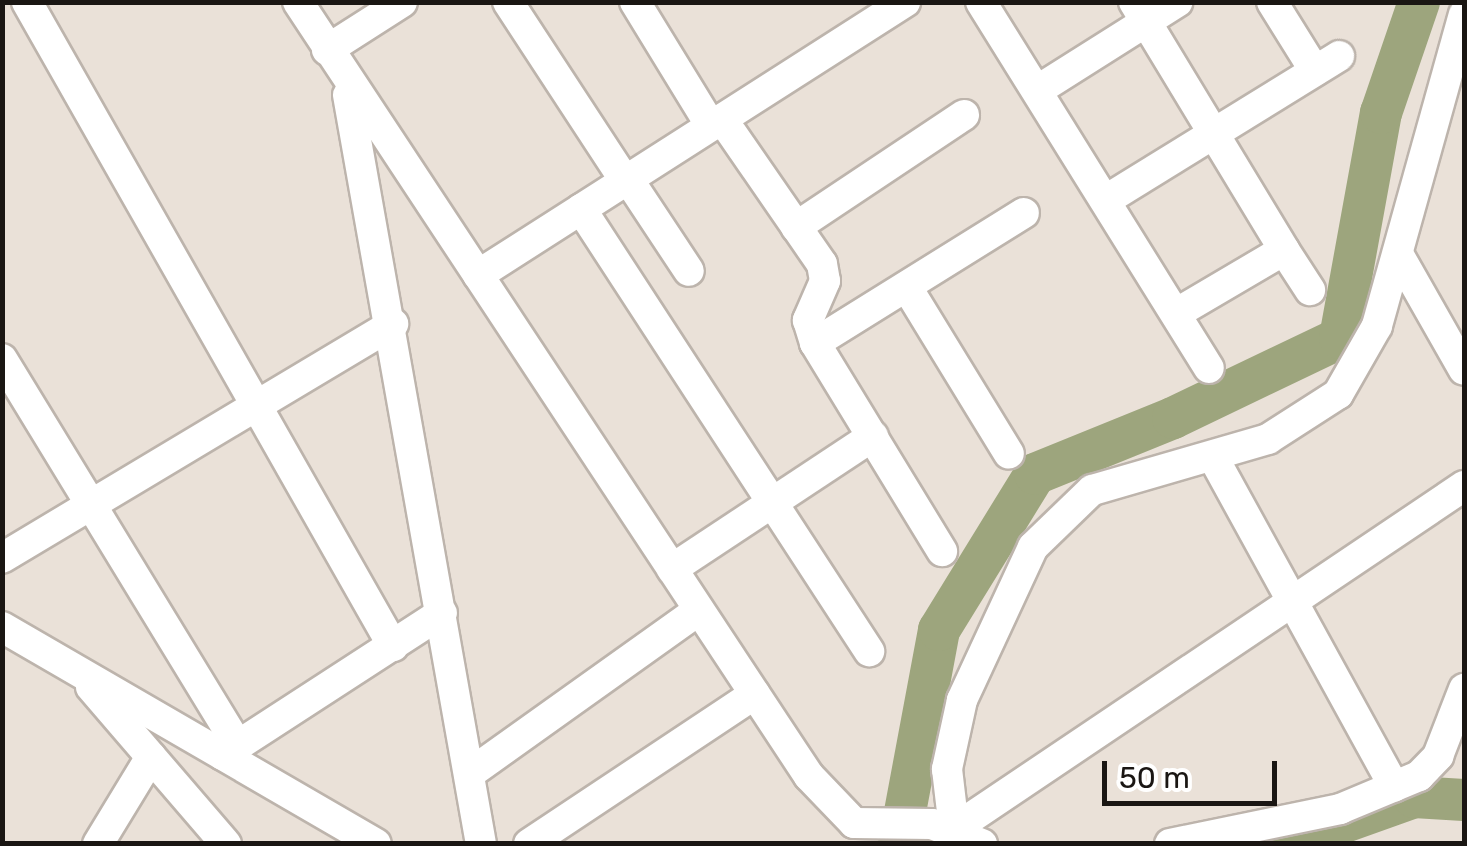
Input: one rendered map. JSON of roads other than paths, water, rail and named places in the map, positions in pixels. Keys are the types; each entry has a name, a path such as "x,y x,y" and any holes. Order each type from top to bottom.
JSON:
{"street":[{"path":"27,2 255,410 393,646"},
{"path":"298,2 346,82 478,274 842,827 961,836 1290,603 1464,486"},
{"path":"327,50 402,2"},
{"path":"508,2 689,271"},
{"path":"634,2 717,123 822,264 824,281 808,320 816,342 942,551"},
{"path":"478,274 717,123 868,13 905,2"},
{"path":"981,2 1209,368"},
{"path":"1038,90 1140,12 1178,2"},
{"path":"1106,200 1327,64 1272,2"},
{"path":"1140,12 1310,290"},
{"path":"961,836 948,769 962,700 1033,548 1092,490 1268,439 1338,394 1377,326 1464,14"},
{"path":"346,82 393,324 481,844"},
{"path":"796,227 964,115"},
{"path":"581,209 869,652"},
{"path":"816,342 908,289 1024,213"},
{"path":"1177,313 1284,250"},
{"path":"1398,254 1464,370"},
{"path":"908,289 1009,454"},
{"path":"2,558 393,324"},
{"path":"2,359 231,750"},
{"path":"672,569 872,436"},
{"path":"1213,457 1394,786"},
{"path":"469,774 698,610"},
{"path":"231,750 442,613"},
{"path":"6,638 231,750 376,844"},
{"path":"76,670 226,844"},
{"path":"1170,844 1340,809 1419,776 1452,753 1464,689"},
{"path":"528,844 754,694"},
{"path":"98,844 152,757"}],"waterway":[{"path":"899,844 939,630 1035,474 1173,418 1340,338 1381,113 1419,2"},
{"path":"1283,844 1414,797 1464,800"}]}
